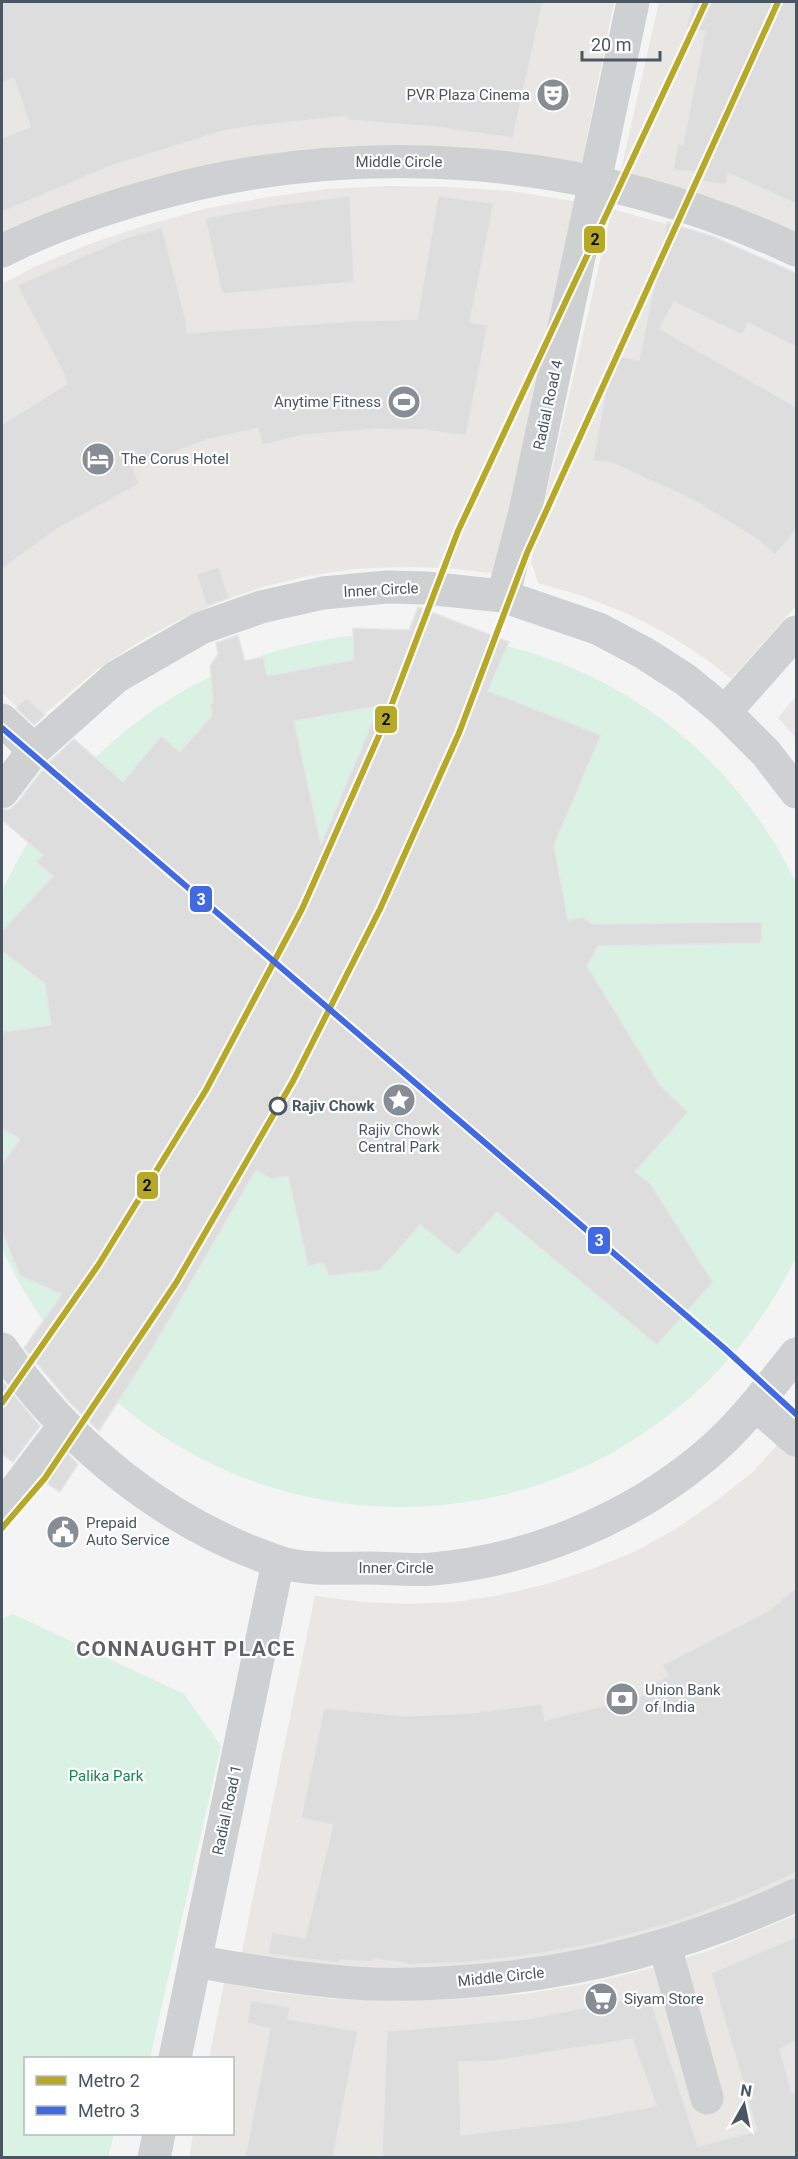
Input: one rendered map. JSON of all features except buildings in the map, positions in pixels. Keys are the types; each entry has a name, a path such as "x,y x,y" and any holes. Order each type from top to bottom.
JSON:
{"street":[{"name":"Radial Road 4","path":"503,596 525,512 633,2"},
{"name":"Middle Circle","path":"2,251 63,224 130,201 231,176 290,167 383,161 465,162 522,168 595,182 642,193 703,212 762,234 796,250"},
{"name":"Inner Circle","path":"2,792 34,750 116,677 201,628 261,607 323,593 380,588 426,588 503,596 599,629 644,653 686,680 725,712 766,753 796,792"},
{"path":"725,712 796,632"},
{"path":"2,720 34,750"},
{"name":"Inner Circle","path":"2,1349 23,1380 64,1426 140,1492 209,1533 278,1562 324,1569 431,1569 501,1558 588,1529 648,1498 705,1456 756,1405 796,1353"},
{"path":"756,1405 796,1440"},
{"path":"2,1508 64,1426"},
{"name":"Radial Road 1","path":"175,2057 278,1562"},
{"name":"Middle Circle","path":"195,1961 275,1976 344,1982 436,1984 516,1977 596,1964 665,1946 750,1917 796,1895"},
{"path":"665,1946 707,2098"},
{"path":"154,2157 159,2135"}],"shaded area":[{"path":"2,2 614,2 582,162 564,163 373,150 2,242"},
{"path":"659,2 796,2 796,234 620,174"},
{"path":"389,186 510,191 579,202 497,574 447,568 354,569 308,576 263,587 219,602 137,643 98,669 34,723 2,693 2,284 36,266 92,243 208,208 328,189"},
{"path":"612,209 688,230 745,251 796,274 796,606 731,679 706,659 667,634 626,613 583,596 538,583 531,561"},
{"path":"796,696 796,738 778,718"},
{"path":"776,1446 788,1446 796,1454 796,1886 736,1912 556,1961 371,1972 241,1956 315,1596 362,1602 408,1604 455,1602 501,1595 547,1584 636,1551 677,1528 753,1472"},
{"path":"796,1915 796,2157 189,2158 193,2135 234,2135 234,2057 209,2057 224,1983 273,1992 335,1999 398,2001 461,1999 524,1994 586,1984 708,1951"}],"green space":[{"name":"Rajiv Chowk Central Park","path":"401,633 444,635 486,641 528,652 568,666 607,685 644,707 678,732 710,761 739,793 764,827 799,891 799,1249 764,1313 739,1347 710,1379 678,1408 644,1433 607,1455 568,1474 528,1488 486,1499 444,1505 401,1507 358,1505 316,1499 274,1488 234,1474 195,1455 158,1433 124,1408 92,1379 63,1347 38,1313 16,1276 -1,1241 -1,899 38,827 63,793 92,761 124,732 158,707 195,685 234,666 274,652 316,641 358,635"},
{"name":"Palika Park","path":"13,1614 184,1694 221,1746 150,2057 24,2057 24,2135 114,2135 108,2157 2,2157 2,1619"}],"metro line":[{"name":"2","path":"2,1403 99,1264 206,1090 302,909 385,722 458,531 706,2"},
{"name":"2","path":"2,1528 45,1478 176,1283 293,1081 380,909 459,733 527,553 778,2"},
{"name":"3","path":"2,728 724,1348 796,1414"}],"place":[{"name":"PVR Plaza Cinema","path":"553,95"},
{"name":"Anytime Fitness","path":"404,402"},
{"name":"The Corus Hotel","path":"98,459"},
{"name":"Rajiv Chowk Central Park","path":"399,1100"},
{"name":"Rajiv Chowk","path":"278,1106"},
{"name":"Prepaid Auto Service","path":"63,1532"},
{"name":"Union Bank of India","path":"622,1699"},
{"name":"Siyam Store","path":"601,1999"}],"district":[{"name":"CONNAUGHT PLACE","path":"186,1649"}]}
